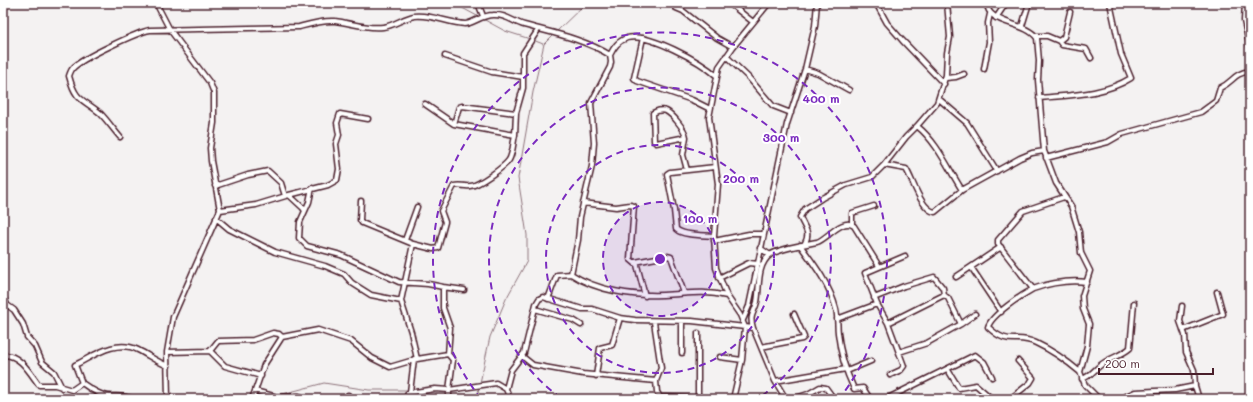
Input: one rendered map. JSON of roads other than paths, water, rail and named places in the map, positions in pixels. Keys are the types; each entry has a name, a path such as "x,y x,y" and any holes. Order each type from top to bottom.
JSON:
{"street":[{"path":"156,3 170,30 210,83 214,93 214,123 210,148 220,210 177,308 167,352 168,399"},
{"path":"478,3 483,16"},
{"path":"729,3 753,22"},
{"path":"733,399 742,360 745,327 743,320 727,296 716,268 714,238 718,184 709,131 710,109 717,76 726,56 769,3"},
{"path":"779,3 798,3"},
{"path":"743,320 749,306 787,124 805,70 815,26 817,3"},
{"path":"876,3 887,23 944,84"},
{"path":"805,243 808,232 800,217 805,209 846,185 872,177 884,165 939,99 946,78 948,66 946,54 950,37 947,3"},
{"path":"984,69 989,42 988,23 990,14 987,3"},
{"path":"996,18 1006,3"},
{"path":"1022,26 1029,3"},
{"path":"1039,98 1087,93 1114,86 1131,78 1121,54 1110,3"},
{"path":"1245,3 1244,21 1250,48"},
{"path":"676,8 683,11 717,38 733,47"},
{"path":"1059,41 1064,37 1070,12"},
{"path":"120,137 99,112 84,103 76,94 69,76 74,67 92,56 136,34 150,30 299,27 316,22 333,21 359,26 384,27 413,16 422,16 465,24 483,16 494,14 506,16 523,25 538,30 568,37 610,55"},
{"path":"990,14 996,18 1022,26 1036,36 1046,36 1059,41 1062,44 1086,49 1091,58"},
{"path":"361,201 361,222 413,244 433,249 438,248 445,222 441,211 454,186 469,186 476,184 509,160 513,149 516,113 523,88 523,53 538,30"},
{"path":"1036,36 1039,61 1039,98 1044,151 1056,183 1071,206 1079,232 1082,253 1090,268 1082,302 1089,324 1087,346 1080,372 1082,379 1099,399"},
{"path":"571,274 583,203 588,188 594,143 591,103 610,68 610,55 619,42 628,38 643,38 684,55 710,70 717,76"},
{"path":"643,38 634,78 637,81 692,100 710,109"},
{"path":"445,56 492,72 523,77"},
{"path":"726,56 749,78 773,106 791,113"},
{"path":"805,70 818,73 849,90"},
{"path":"1046,158 1108,142 1122,134 1201,112 1216,101 1220,88 1228,84 1238,73 1250,71"},
{"path":"946,78 964,74"},
{"path":"939,99 967,123 996,171"},
{"path":"425,104 454,124 515,135"},
{"path":"454,124 459,107 462,106 516,113"},
{"path":"686,137 656,143 654,141 653,114 663,110 667,112 685,132 686,137 684,154 687,170"},
{"path":"220,210 256,205 334,182 339,177 336,144 338,137 337,123 340,114 368,119"},
{"path":"917,126 925,133 941,154 962,190"},
{"path":"884,165 906,169 921,198 932,212 938,210 962,190 996,171 1032,153 1044,151"},
{"path":"715,167 670,172 667,174 676,229 678,231 714,238 763,234"},
{"path":"215,186 248,175 268,171 281,183 287,196 303,208 305,212"},
{"path":"312,188 309,202 300,222 299,238 307,246 341,255 387,277 404,283 428,284 464,290"},
{"path":"1033,289 1001,247 998,240 1023,211 1064,197"},
{"path":"583,203 616,207 630,205 634,206 630,258 635,262 645,296"},
{"path":"874,206 852,214 852,224 878,266"},
{"path":"404,240 417,207"},
{"path":"216,218 229,229 275,252 325,266 344,274 352,283 371,295 401,301"},
{"path":"786,399 775,381 753,328 751,316 757,302 758,280 763,266 770,255 805,243 817,242 842,226 852,224"},
{"path":"406,399 406,395 410,392 415,359 411,332 401,301 413,244"},
{"path":"800,245 829,289 837,319 838,335 847,370 854,389 860,388 866,390 870,399"},
{"path":"956,277 1001,247"},
{"path":"760,248 770,255"},
{"path":"635,262 667,256 671,257 684,293"},
{"path":"890,375 903,368 899,352 888,323 874,298 865,275 867,271 905,256"},
{"path":"719,278 744,265 758,263 763,266"},
{"path":"971,267 1001,312"},
{"path":"548,298 557,275 571,274 592,285 645,296 698,291 727,296"},
{"path":"874,298 904,286 934,277 943,288 944,295 948,298 960,324"},
{"path":"1080,372 1036,343 1022,339 1005,340 988,327 988,325 1019,297 1033,289 1071,281 1087,282"},
{"path":"443,287 443,308 450,328 448,354 453,360 449,399"},
{"path":"1183,330 1223,314 1217,292"},
{"path":"888,323 944,295"},
{"path":"3,296 7,304 14,310 23,324 27,337 35,346 42,362 54,372 62,388"},
{"path":"510,399 506,389 511,370 522,357 535,309 540,298 548,298 582,309 598,310 620,318 654,322 682,321 753,328"},
{"path":"1082,379 1087,377 1106,361 1124,353 1130,348 1134,303"},
{"path":"837,319 877,304"},
{"path":"1182,306 1180,319 1186,352 1194,370 1195,386 1199,399"},
{"path":"535,309 573,320 581,325"},
{"path":"761,347 802,339 804,337 794,314"},
{"path":"899,352 927,343 975,314"},
{"path":"596,376 600,348 612,345 620,318"},
{"path":"682,321 682,353"},
{"path":"654,322 661,368 656,381 657,392 660,396 714,399"},
{"path":"210,351 218,341 253,340 276,333 282,337 318,330 351,341 372,358 390,368 415,359 448,354"},
{"path":"698,333 698,398"},
{"path":"252,399 264,365 282,337"},
{"path":"133,399 123,395 106,396 91,390 82,383 75,365 101,351 119,345 137,350 168,366"},
{"path":"167,352 210,351 225,366 261,376"},
{"path":"3,355 14,357 25,366 39,385 55,385 72,390 82,383"},
{"path":"886,399 977,356 984,362 992,377"},
{"path":"522,357 532,365 596,376 656,381"},
{"path":"720,357 742,360"},
{"path":"775,381 847,370 871,361"},
{"path":"1010,399 1030,383 1033,378 1018,361"},
{"path":"948,370 959,388 976,385 992,399"},
{"path":"410,392 435,389 449,390 474,385 496,383 506,389"},
{"path":"1120,399 1135,392 1175,390 1195,386"},
{"path":"793,399 808,394 820,387 826,388 834,399"},
{"path":"255,391 277,397 299,396 308,399"}],"waterway":[{"path":"453,3 479,17"},
{"path":"556,32 586,3"},
{"path":"483,19 505,31 530,39"},
{"path":"480,383 490,337 506,299 527,261 527,235 518,178 533,92 544,44 554,34"},
{"path":"533,40 543,44"},
{"path":"279,395 324,383 369,390 409,390"},
{"path":"477,399 479,387"},
{"path":"422,392 436,399"},
{"path":"267,399 272,397"}]}
